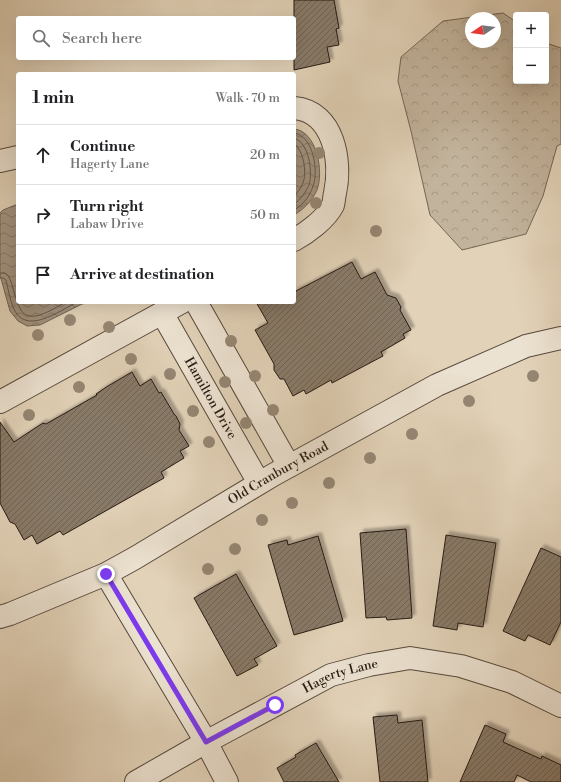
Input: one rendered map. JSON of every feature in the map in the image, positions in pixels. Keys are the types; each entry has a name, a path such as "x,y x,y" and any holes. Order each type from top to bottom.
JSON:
{"street":[{"path":"296,108 303,109 320,119 331,136 337,158 337,183 333,205 321,220 296,239"},
{"path":"0,161 16,157"},
{"path":"0,402 178,304"},
{"path":"197,304 289,466"},
{"name":"Hamilton Drive","path":"162,313 259,483"},
{"name":"Old Cranbury Road","path":"0,617 106,574 259,483 437,385 526,346 561,338"},
{"path":"106,574 206,742 227,782"},
{"name":"Hagerty Lane","path":"136,782 206,742 331,675 369,665 410,658 461,666 512,682 561,706"}],"green space":[{"path":"501,13 503,13 513,20 513,84 549,84 549,44 561,48 561,144 557,146 543,196 526,234 462,250 430,215 398,81 401,57 443,21 465,18 465,48 501,48"}],"water":[{"path":"296,130 302,131 313,144 317,154 320,173 317,190 313,198 296,214"},
{"path":"16,205 16,304 82,304 40,325 27,326 18,321 10,311 0,275 0,213 3,210"}],"building":[{"path":"294,0 334,0 339,28 336,29 339,45 327,47 330,62 294,70 294,60 296,60 296,16 294,16"},
{"path":"352,262 361,279 375,272 387,295 396,298 401,307 400,310 411,330 403,334 405,338 381,352 383,356 332,383 331,380 306,394 304,390 293,396 284,379 280,379 274,370 274,364 255,330 268,323 257,304 296,304 296,291"},
{"path":"132,372 140,386 151,379 159,393 161,392 176,416 180,424 179,430 189,446 180,451 184,458 161,472 164,478 63,535 60,531 37,544 32,535 24,540 15,524 10,522 0,503 0,422 14,442 43,423 46,424 97,395 96,394 108,386"},
{"path":"406,529 412,618 387,620 386,617 366,618 360,533"},
{"path":"446,535 496,543 483,627 458,623 457,630 433,626"},
{"path":"318,536 343,621 294,635 268,545 287,540 288,545"},
{"path":"541,548 561,557 561,622 550,645 528,635 525,641 503,631"},
{"path":"236,574 277,646 254,659 258,665 237,676 194,598"},
{"path":"397,715 398,723 422,720 428,782 380,782 373,717"},
{"path":"485,725 506,734 503,742 541,759 542,756 561,765 561,782 531,782 517,775 514,782 460,782"},
{"path":"316,743 339,782 284,782 277,768 296,757 295,755"}],"route":[{"path":"106,574 206,742 275,705"}]}
